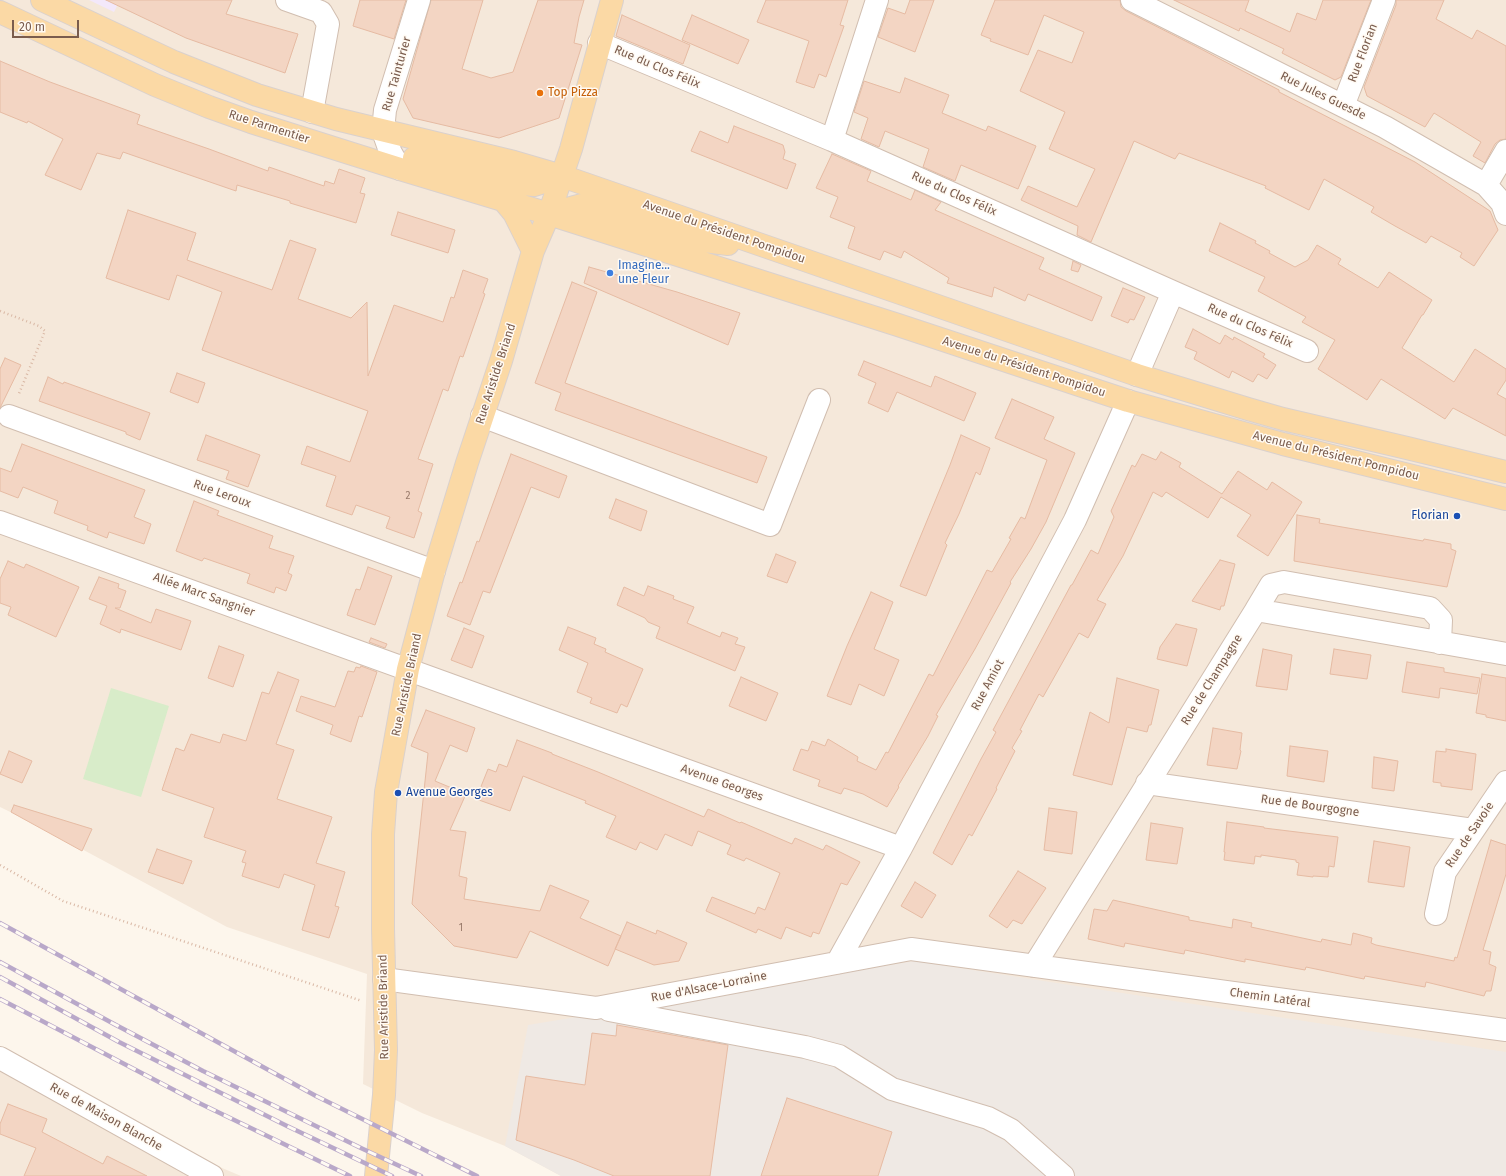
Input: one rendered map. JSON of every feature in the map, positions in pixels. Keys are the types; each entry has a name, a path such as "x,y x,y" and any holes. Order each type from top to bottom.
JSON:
{"main road":[{"path":"42,0 174,62 257,95 336,119 514,162 562,176"},
{"path":"562,176 571,149 612,0"},
{"name":"Rue Parmentier","path":"0,12 155,86 208,107 328,146 364,146 395,160"},
{"path":"395,160 509,183 534,185 562,176"},
{"path":"395,160 504,201 549,214 585,204 688,239 783,253"},
{"name":"Rue Aristide Briand","path":"376,1176 384,1095 386,1050 383,929 383,842 386,792 408,669 434,571 482,416 501,361 534,251 562,176"},
{"name":"Avenue du Président Pompidou","path":"562,176 1137,375 1283,419 1506,472"},
{"path":"504,201 514,212 534,251"},
{"name":"Avenue du Président Pompidou","path":"549,214 898,325 1128,401 1283,444 1506,499"}],"street":[{"path":"286,0 321,12 328,24 312,112"},
{"name":"Rue Tainturier","path":"395,160 383,131 385,110 419,0"},
{"path":"832,140 877,0"},
{"name":"Rue Jules Guesde","path":"1132,0 1385,127 1486,185 1505,207"},
{"name":"Rue Florian","path":"1343,106 1384,0"},
{"name":"Rue du Clos Félix","path":"599,43 832,140 1307,351"},
{"path":"1486,185 1506,151"},
{"path":"1137,375 1173,292"},
{"path":"482,416 770,525 819,400"},
{"name":"Rue Amiot","path":"837,963 901,848 1075,520 1128,401"},
{"name":"Rue Leroux","path":"9,416 434,571"},
{"name":"Allée Marc Sangnier","path":"0,522 408,669"},
{"name":"Rue de Champagne","path":"1034,966 1147,782 1271,585 1284,582 1430,608 1442,620 1440,643"},
{"path":"1256,610 1506,654"},
{"name":"Avenue Georges","path":"408,669 901,848"},
{"name":"Rue de Bourgogne","path":"1147,782 1473,830"},
{"name":"Rue de Savoie","path":"1436,914 1445,872 1506,782"},
{"name":"Rue d'Alsace-Lorraine","path":"384,979 596,1008 911,949 1034,966"},
{"name":"Chemin Latéral","path":"1034,966 1506,1030"},
{"path":"596,1008 805,1046 839,1056 892,1089 988,1118 1011,1130 1063,1176"},
{"name":"Rue de Maison Blanche","path":"0,1058 212,1176"}],"path":[{"path":"0,311 40,326 45,331 9,416"},
{"path":"0,865 63,901 385,1009"}],"shaded area":[{"path":"0,0 1506,0 1506,1176 561,1176 505,1146 422,1113 363,1084 367,974 227,927 37,825 0,807"},
{"path":"89,0 120,0 114,12"},
{"path":"914,961 1506,1052 1506,1176 561,1176 505,1146 528,1025"},
{"path":"0,1046 189,1154 241,1176 0,1176"}],"green space":[{"path":"111,688 169,706 141,797 83,779"}],"building":[{"path":"106,0 232,0 226,14 298,34 285,73 186,38"},
{"path":"360,0 406,0 394,39 353,26"},
{"path":"431,0 483,0 462,69 491,78 513,72 538,0 584,0 574,43 582,45 559,118 499,138 413,118 403,99"},
{"path":"766,0 848,0 840,25 844,26 826,77 819,74 814,88 796,82 809,41 757,22"},
{"path":"910,0 934,0 915,52 878,37 888,8 905,14"},
{"path":"995,0 1120,0 1121,7 1126,11 1415,162 1490,211 1498,230 1474,266 1460,257 1462,253 1431,236 1426,243 1371,212 1374,207 1324,179 1309,210 1265,188 1266,186 1179,153 1175,159 1134,141 1091,242 1077,235 1078,226 1021,200 1028,186 1077,207 1095,169 1049,149 1065,112 1020,91 1038,50 1072,63 1084,32 1044,15 1028,55 990,41 991,39 981,35"},
{"path":"1174,0 1249,0 1245,11 1290,32 1297,13 1316,20 1323,0 1371,0 1341,77 1335,80 1282,53 1284,49 1240,28 1239,31"},
{"path":"1396,0 1444,0 1436,19 1472,39 1477,30 1506,46 1506,139 1500,140 1495,144 1485,163 1473,156 1481,142 1434,113 1425,127 1367,96 1364,87 1396,5"},
{"path":"622,15 690,45 683,64 616,36"},
{"path":"692,15 749,40 738,64 682,40"},
{"path":"0,61 50,82 140,115 137,124 268,171 269,167 324,186 325,181 334,184 339,169 365,178 360,193 365,194 356,223 237,185 236,191 123,152 120,159 97,153 81,190 45,175 63,139 28,121 27,123 0,112"},
{"path":"905,78 949,95 942,113 986,131 988,126 1036,146 1018,189 961,165 955,181 923,167 929,149 885,131 879,147 861,139 868,118 854,112 864,81 900,93"},
{"path":"734,126 783,145 785,152 783,159 796,164 787,189 691,151 700,131 728,143"},
{"path":"832,154 871,171 867,181 911,200 915,190 941,202 935,210 1044,258 1039,269 1102,297 1092,321 1028,294 1025,301 994,287 992,297 947,283 949,278 904,251 901,258 884,251 880,260 848,248 855,227 830,217 838,197 816,188"},
{"path":"128,210 196,233 187,260 272,290 290,240 316,249 298,299 351,318 367,302 368,376 394,305 443,322 451,297 454,298 463,270 488,279 483,293 485,294 463,357 460,356 448,391 443,389 418,459 433,464 418,511 422,513 414,538 386,528 390,517 356,505 352,515 326,506 336,476 301,464 307,446 350,462 368,411 202,350 222,292 177,275 169,300 106,278"},
{"path":"398,212 455,230 448,253 391,235"},
{"path":"1220,223 1256,241 1255,243 1270,251 1269,253 1295,267 1308,260 1317,245 1341,259 1338,264 1378,288 1389,272 1432,300 1402,348 1454,382 1475,349 1506,369 1506,380 1497,394 1506,399 1506,436 1453,408 1445,419 1381,379 1367,400 1318,369 1335,340 1302,322 1306,317 1258,291 1265,277 1209,251"},
{"path":"1073,261 1081,265 1078,272 1071,270"},
{"path":"589,267 677,292 740,313 728,345 584,283"},
{"path":"572,282 597,292 565,383 767,457 757,483 555,410 561,393 535,383"},
{"path":"1123,288 1145,297 1134,320 1130,319 1128,323 1111,316"},
{"path":"1193,329 1220,344 1225,335 1233,340 1234,337 1265,354 1263,357 1276,365 1267,379 1258,374 1253,382 1232,371 1229,378 1194,359 1197,352 1185,347"},
{"path":"5,358 21,365 0,408 0,369"},
{"path":"864,361 931,387 935,376 976,393 964,421 897,392 888,412 868,403 876,383 858,375"},
{"path":"177,373 205,383 198,403 170,392"},
{"path":"48,377 63,384 64,382 150,413 140,440 126,434 126,432 39,401"},
{"path":"1012,399 1054,417 1044,439 1075,453 1046,522 1010,582 1011,583 975,649 936,715 938,716 928,736 887,807 863,794 844,788 841,794 818,786 820,780 793,770 801,749 808,751 812,741 825,746 828,739 858,757 857,761 876,770 886,752 888,753 929,674 933,676 987,570 992,572 1011,539 1009,538 1021,517 1025,519 1047,460 995,438"},
{"path":"206,435 260,455 248,487 226,479 229,471 197,460"},
{"path":"961,435 990,448 980,475 976,472 959,514 945,543 947,545 926,596 900,586"},
{"path":"22,444 145,490 134,517 151,524 144,544 109,532 107,538 87,530 88,526 54,513 58,501 23,487 18,498 0,491 0,468 11,472"},
{"path":"1161,452 1181,463 1179,467 1222,494 1238,471 1267,490 1272,482 1302,502 1268,556 1237,536 1251,515 1221,497 1208,518 1166,492 1162,497 1153,492 1123,556 1097,600 1106,604 1088,638 1079,633 1043,697 1039,694 1020,730 1022,731 1012,748 1015,751 996,788 997,789 972,836 969,834 952,865 933,853 996,732 993,730 1091,550 1098,554 1114,517 1111,511 1132,465 1135,467 1142,454 1156,460"},
{"path":"511,454 567,476 559,498 531,487 490,593 483,591 470,625 447,616 460,582 462,583 477,541 479,542"},
{"path":"616,499 647,511 641,531 609,518"},
{"path":"194,501 219,511 217,515 273,536 269,548 294,556 288,573 292,575 286,591 276,587 274,593 247,583 250,574 204,558 202,561 176,551"},
{"path":"1297,515 1320,519 1319,523 1423,541 1424,539 1451,544 1451,549 1456,551 1447,587 1294,561"},
{"path":"776,554 796,562 787,583 767,576"},
{"path":"1220,560 1235,564 1224,606 1221,606 1220,610 1192,601"},
{"path":"8,561 24,568 26,564 79,587 56,637 8,615 11,607 0,603 0,579"},
{"path":"368,567 392,576 375,625 347,615 356,589 360,590"},
{"path":"99,577 119,584 118,588 126,591 120,608 115,608 151,623 156,609 191,621 181,650 121,629 120,633 100,624 107,606 89,599"},
{"path":"648,586 674,596 673,599 694,607 687,623 720,637 722,632 738,638 735,644 745,647 735,671 656,638 660,627 617,605 624,587 644,596"},
{"path":"871,592 893,602 874,649 899,660 884,696 859,684 851,705 827,696"},
{"path":"1176,624 1197,629 1187,666 1157,659 1160,647"},
{"path":"568,627 596,638 594,644 606,649 605,652 643,669 627,707 621,704 617,713 590,703 592,698 577,692 588,663 559,650"},
{"path":"464,628 484,636 472,668 451,660"},
{"path":"371,638 387,644 385,648 369,642"},
{"path":"219,646 244,655 233,687 208,678"},
{"path":"1263,649 1292,655 1287,690 1256,686"},
{"path":"1334,649 1371,655 1367,679 1330,674"},
{"path":"1407,662 1444,668 1444,672 1480,678 1477,694 1440,688 1439,698 1402,692"},
{"path":"361,666 377,672 362,717 359,716 351,742 330,734 333,725 296,711 301,696 335,707 348,671 354,672 356,667 360,668"},
{"path":"278,672 299,680 276,744 294,750 277,799 332,817 316,863 345,872 335,906 339,907 329,938 302,930 315,885 284,874 279,888 242,876 246,863 242,862 246,851 204,837 214,808 162,790 176,748 184,751 191,734 220,743 223,734 246,741 262,692 269,694"},
{"path":"1482,674 1506,678 1506,721 1486,717 1486,715 1476,713"},
{"path":"741,677 778,693 766,721 729,706"},
{"path":"1117,678 1159,690 1151,725 1149,725 1147,732 1127,727 1112,785 1073,775 1090,712 1109,723"},
{"path":"426,710 475,728 467,752 450,745 435,781 466,794 450,830 466,832 459,876 467,878 464,899 540,911 550,885 589,901 580,918 621,936 608,966 530,931 517,958 454,946 412,904 428,753 411,746"},
{"path":"1213,728 1242,733 1241,751 1237,769 1207,765"},
{"path":"517,740 552,753 704,817 708,809 792,844 795,838 823,850 826,845 860,862 847,885 841,883 819,934 813,932 811,937 786,927 781,939 758,929 756,933 706,911 712,897 755,914 758,907 765,910 780,873 746,858 744,861 727,854 731,845 698,831 692,846 665,834 657,850 640,842 636,850 606,837 616,816 585,803 586,801 523,776 510,811 476,799 488,769 496,772 499,764 507,767"},
{"path":"1290,746 1328,751 1324,782 1287,776"},
{"path":"1446,749 1476,754 1472,790 1441,786 1441,783 1433,782 1436,751 1446,752"},
{"path":"9,751 32,761 22,783 0,774"},
{"path":"1374,757 1398,761 1394,791 1372,788"},
{"path":"14,805 92,829 82,851 11,812"},
{"path":"1049,808 1077,812 1072,854 1044,850"},
{"path":"1227,822 1338,837 1334,867 1329,866 1328,877 1313,877 1297,875 1299,863 1296,862 1296,860 1261,855 1261,857 1255,856 1254,864 1224,860"},
{"path":"1151,823 1183,828 1177,864 1146,860"},
{"path":"1491,840 1506,845 1506,874 1483,950 1491,952 1489,964 1496,967 1491,991 1486,991 1484,996 1426,982 1425,987 1365,976 1364,979 1306,967 1305,970 1245,959 1245,962 1185,950 1184,954 1125,943 1124,947 1088,939 1094,909 1107,911 1113,900 1189,917 1189,920 1232,928 1233,919 1252,923 1251,927 1321,942 1322,939 1351,945 1353,933 1372,938 1371,943 1376,945 1454,961 1455,957 1457,958"},
{"path":"1374,841 1410,847 1404,887 1368,882"},
{"path":"157,849 192,861 183,884 148,872"},
{"path":"1018,871 1046,888 1022,924 1013,920 1007,928 989,916"},
{"path":"915,882 936,895 922,918 901,906"},
{"path":"627,922 656,934 657,930 687,943 679,961 654,965 615,949"},
{"path":"617,1025 728,1045 710,1176 614,1176 574,1160 516,1140 526,1076 585,1085 592,1033 616,1036"},
{"path":"787,1098 892,1132 878,1176 761,1176"},
{"path":"8,1104 47,1119 42,1132 103,1164 107,1156 147,1176 24,1176 36,1148 0,1134 0,1124"}],"railway":[{"path":"0,923 316,1096 477,1176"},
{"path":"0,962 203,1071 421,1176"},
{"path":"0,977 119,1042 287,1126 392,1176"},
{"path":"0,999 197,1102 350,1176"}],"place":[{"name":"Top Pizza","path":"540,93"},
{"name":"Imagine... une Fleur","path":"610,273"},
{"name":"Florian","path":"1457,516"},
{"name":"Avenue Georges","path":"398,793"}]}
